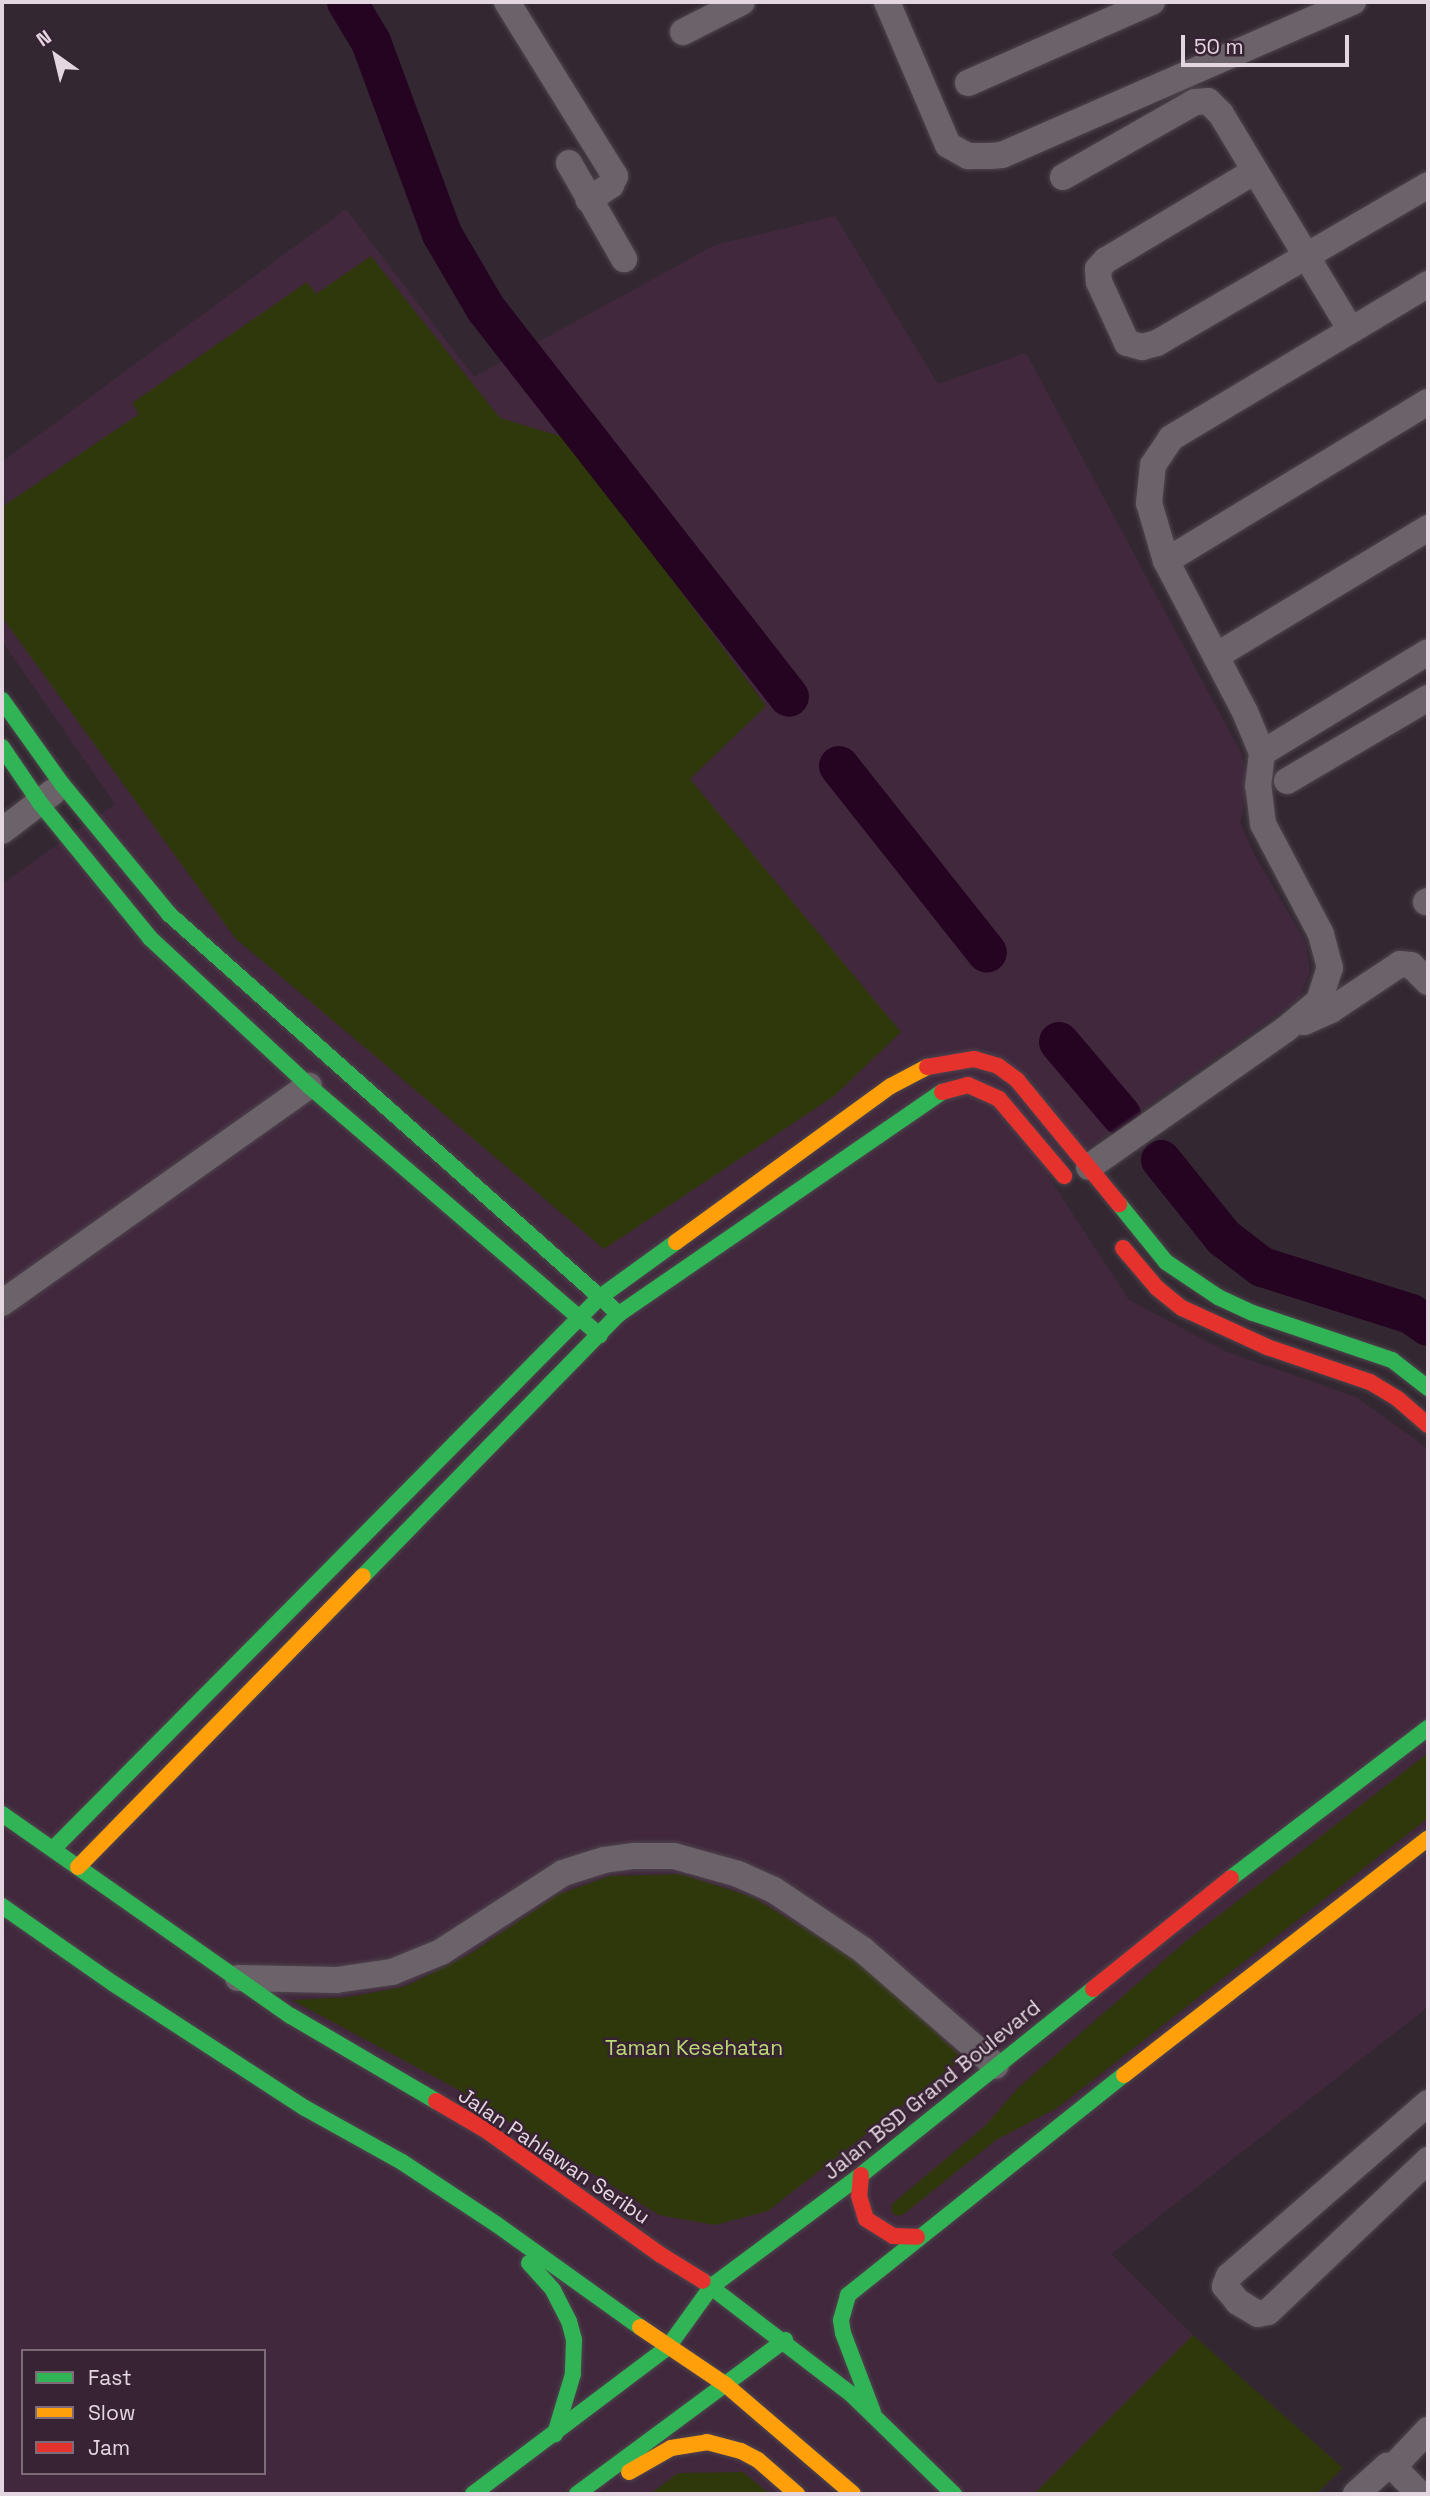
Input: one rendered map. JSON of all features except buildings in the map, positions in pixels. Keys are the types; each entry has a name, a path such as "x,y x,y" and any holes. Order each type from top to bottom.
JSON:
{"street":[{"path":"507,2 615,176 611,186 589,200"},
{"path":"683,32 742,2"},
{"path":"887,2 948,145 968,156 1002,155 1353,2"},
{"path":"968,83 1152,2"},
{"path":"1063,177 1195,102 1208,101 1221,114 1351,330"},
{"path":"569,163 624,259"},
{"path":"1255,171 1106,260 1098,269 1099,282 1127,343 1142,347 1157,343 1428,185"},
{"path":"1082,1178 1286,1029 1319,1001 1330,968 1321,934 1263,824 1258,786 1262,753 1216,656 1166,561 1149,503 1153,464 1171,438 1428,284"},
{"path":"1166,561 1428,402"},
{"path":"1216,656 1428,528"},
{"path":"1262,753 1428,652"},
{"path":"1287,781 1428,698"},
{"path":"2,700 62,784 169,914 619,1314"},
{"path":"2,747 40,803 150,938 309,1086 601,1335"},
{"path":"2,831 62,784"},
{"path":"1286,1029 1331,1010 1400,964 1411,965 1428,982"},
{"path":"53,1849 600,1297 891,1086 914,1072 938,1063 974,1059 998,1066 1017,1080 1082,1178"},
{"path":"78,1867 619,1314 931,1097 950,1089 968,1085 999,1099 1167,1262 1218,1297 1254,1313 1392,1360 1428,1388"},
{"path":"2,1303 309,1086"},
{"path":"1116,1239 1157,1288 1182,1308 1267,1347 1370,1382 1398,1399 1428,1425"},
{"path":"301,1599 321,1620"},
{"name":"Jalan BSD Grand Boulevard","path":"473,2494 668,2347 712,2286 862,2175 1232,1877 1428,1728"},
{"name":"Jalan Pahlawan Seribu","path":"2,1814 312,2029 487,2131 661,2255 712,2286 785,2340 875,2416 954,2494"},
{"path":"875,2416 841,2320 848,2295 917,2237 1428,1838"},
{"path":"236,1977 336,1980 392,1972 441,1952 563,1874 604,1860 674,1856 738,1874 774,1890 863,1950 996,2066"},
{"path":"2,1906 114,1984 305,2108 402,2162 496,2224 668,2347 726,2385 853,2494"},
{"path":"1428,2103 1229,2276 1225,2286 1238,2302 1258,2314 1268,2312 1428,2160"},
{"path":"862,2175 859,2196 866,2219 873,2226 893,2236 917,2237"},
{"path":"496,2224 553,2290 569,2321 574,2340 573,2374 555,2434"},
{"path":"577,2494 785,2340"},
{"path":"1356,2494 1428,2430"},
{"path":"588,2494 671,2448 707,2442 750,2456 797,2494"},
{"path":"535,2449 555,2457"},
{"path":"1387,2467 1420,2494"},
{"path":"568,2494 570,2477"}],"shaded area":[{"path":"346,209 474,377 715,245 835,216 938,384 1026,353 1241,753 1249,784 1240,822 1254,854 1306,943 1310,973 1299,999 1048,1176 1129,1300 1227,1352 1356,1397 1428,1449 1428,2007 1111,2254 1193,2335 1343,2468 1317,2494 2,2494 2,884 115,804 2,641 2,462"}],"green space":[{"path":"371,256 500,418 567,438 766,706 690,779 901,1032 834,1096 604,1249 235,938 2,617 2,507 139,414 132,403 307,282 316,294"},
{"path":"1428,1753 1428,1818 1057,2108 996,2140 904,2214 896,2216 891,2211 892,2204 985,2126 1018,2088 1186,1941"},
{"name":"Taman Kesehatan","path":"681,1874 753,1897 867,1967 963,2058 768,2211 715,2225 659,2215 459,2090 292,2000 349,1997 406,1986 470,1954 557,1895 609,1876"},
{"path":"1193,2335 1343,2468 1316,2494 1034,2494"},
{"path":"743,2472 770,2494 650,2494 678,2473"}],"waterway":[{"path":"347,2 371,42 442,234 486,309 789,697"},
{"path":"839,766 987,953"},
{"path":"1059,1042 1121,1115"},
{"path":"1161,1160 1224,1238 1262,1267 1411,1314 1428,1326"}],"traffic: fast":[{"path":"2,700 62,784 169,914 619,1314"},
{"path":"2,747 40,803 150,938 309,1086 600,1335"},
{"path":"363,1576 619,1314 942,1092"},
{"path":"1119,1204 1166,1262 1218,1297 1253,1313 1392,1360 1428,1388"},
{"path":"53,1849 600,1297 676,1242"},
{"path":"1231,1878 1428,1728"},
{"path":"2,1814 291,2016 436,2101"},
{"path":"2,1906 114,1984 305,2108 402,2162 496,2224 640,2327"},
{"path":"473,2494 668,2347 712,2286 861,2175 1093,1989"},
{"path":"873,2412 843,2333 841,2320 848,2295 1124,2075"},
{"path":"529,2263 553,2290 569,2321 574,2340 573,2374 555,2434"},
{"path":"703,2281 851,2394 954,2494"},
{"path":"577,2494 785,2340"}],"traffic: slow":[{"path":"676,1242 891,1086 927,1067"},
{"path":"78,1867 363,1576"},
{"path":"1124,2075 1428,1838"},
{"path":"640,2327 726,2385 853,2494"},
{"path":"629,2472 671,2448 707,2442 741,2451 758,2460 797,2494"}],"traffic: jam":[{"path":"927,1067 974,1059 998,1066 1017,1080 1119,1204"},
{"path":"942,1092 968,1085 999,1099 1064,1176"},
{"path":"1123,1248 1157,1288 1182,1308 1267,1347 1370,1382 1398,1399 1428,1425"},
{"path":"1093,1989 1231,1878"},
{"path":"436,2101 487,2131 661,2255 703,2281"},
{"path":"861,2175 859,2196 866,2219 893,2236 917,2237"}]}
